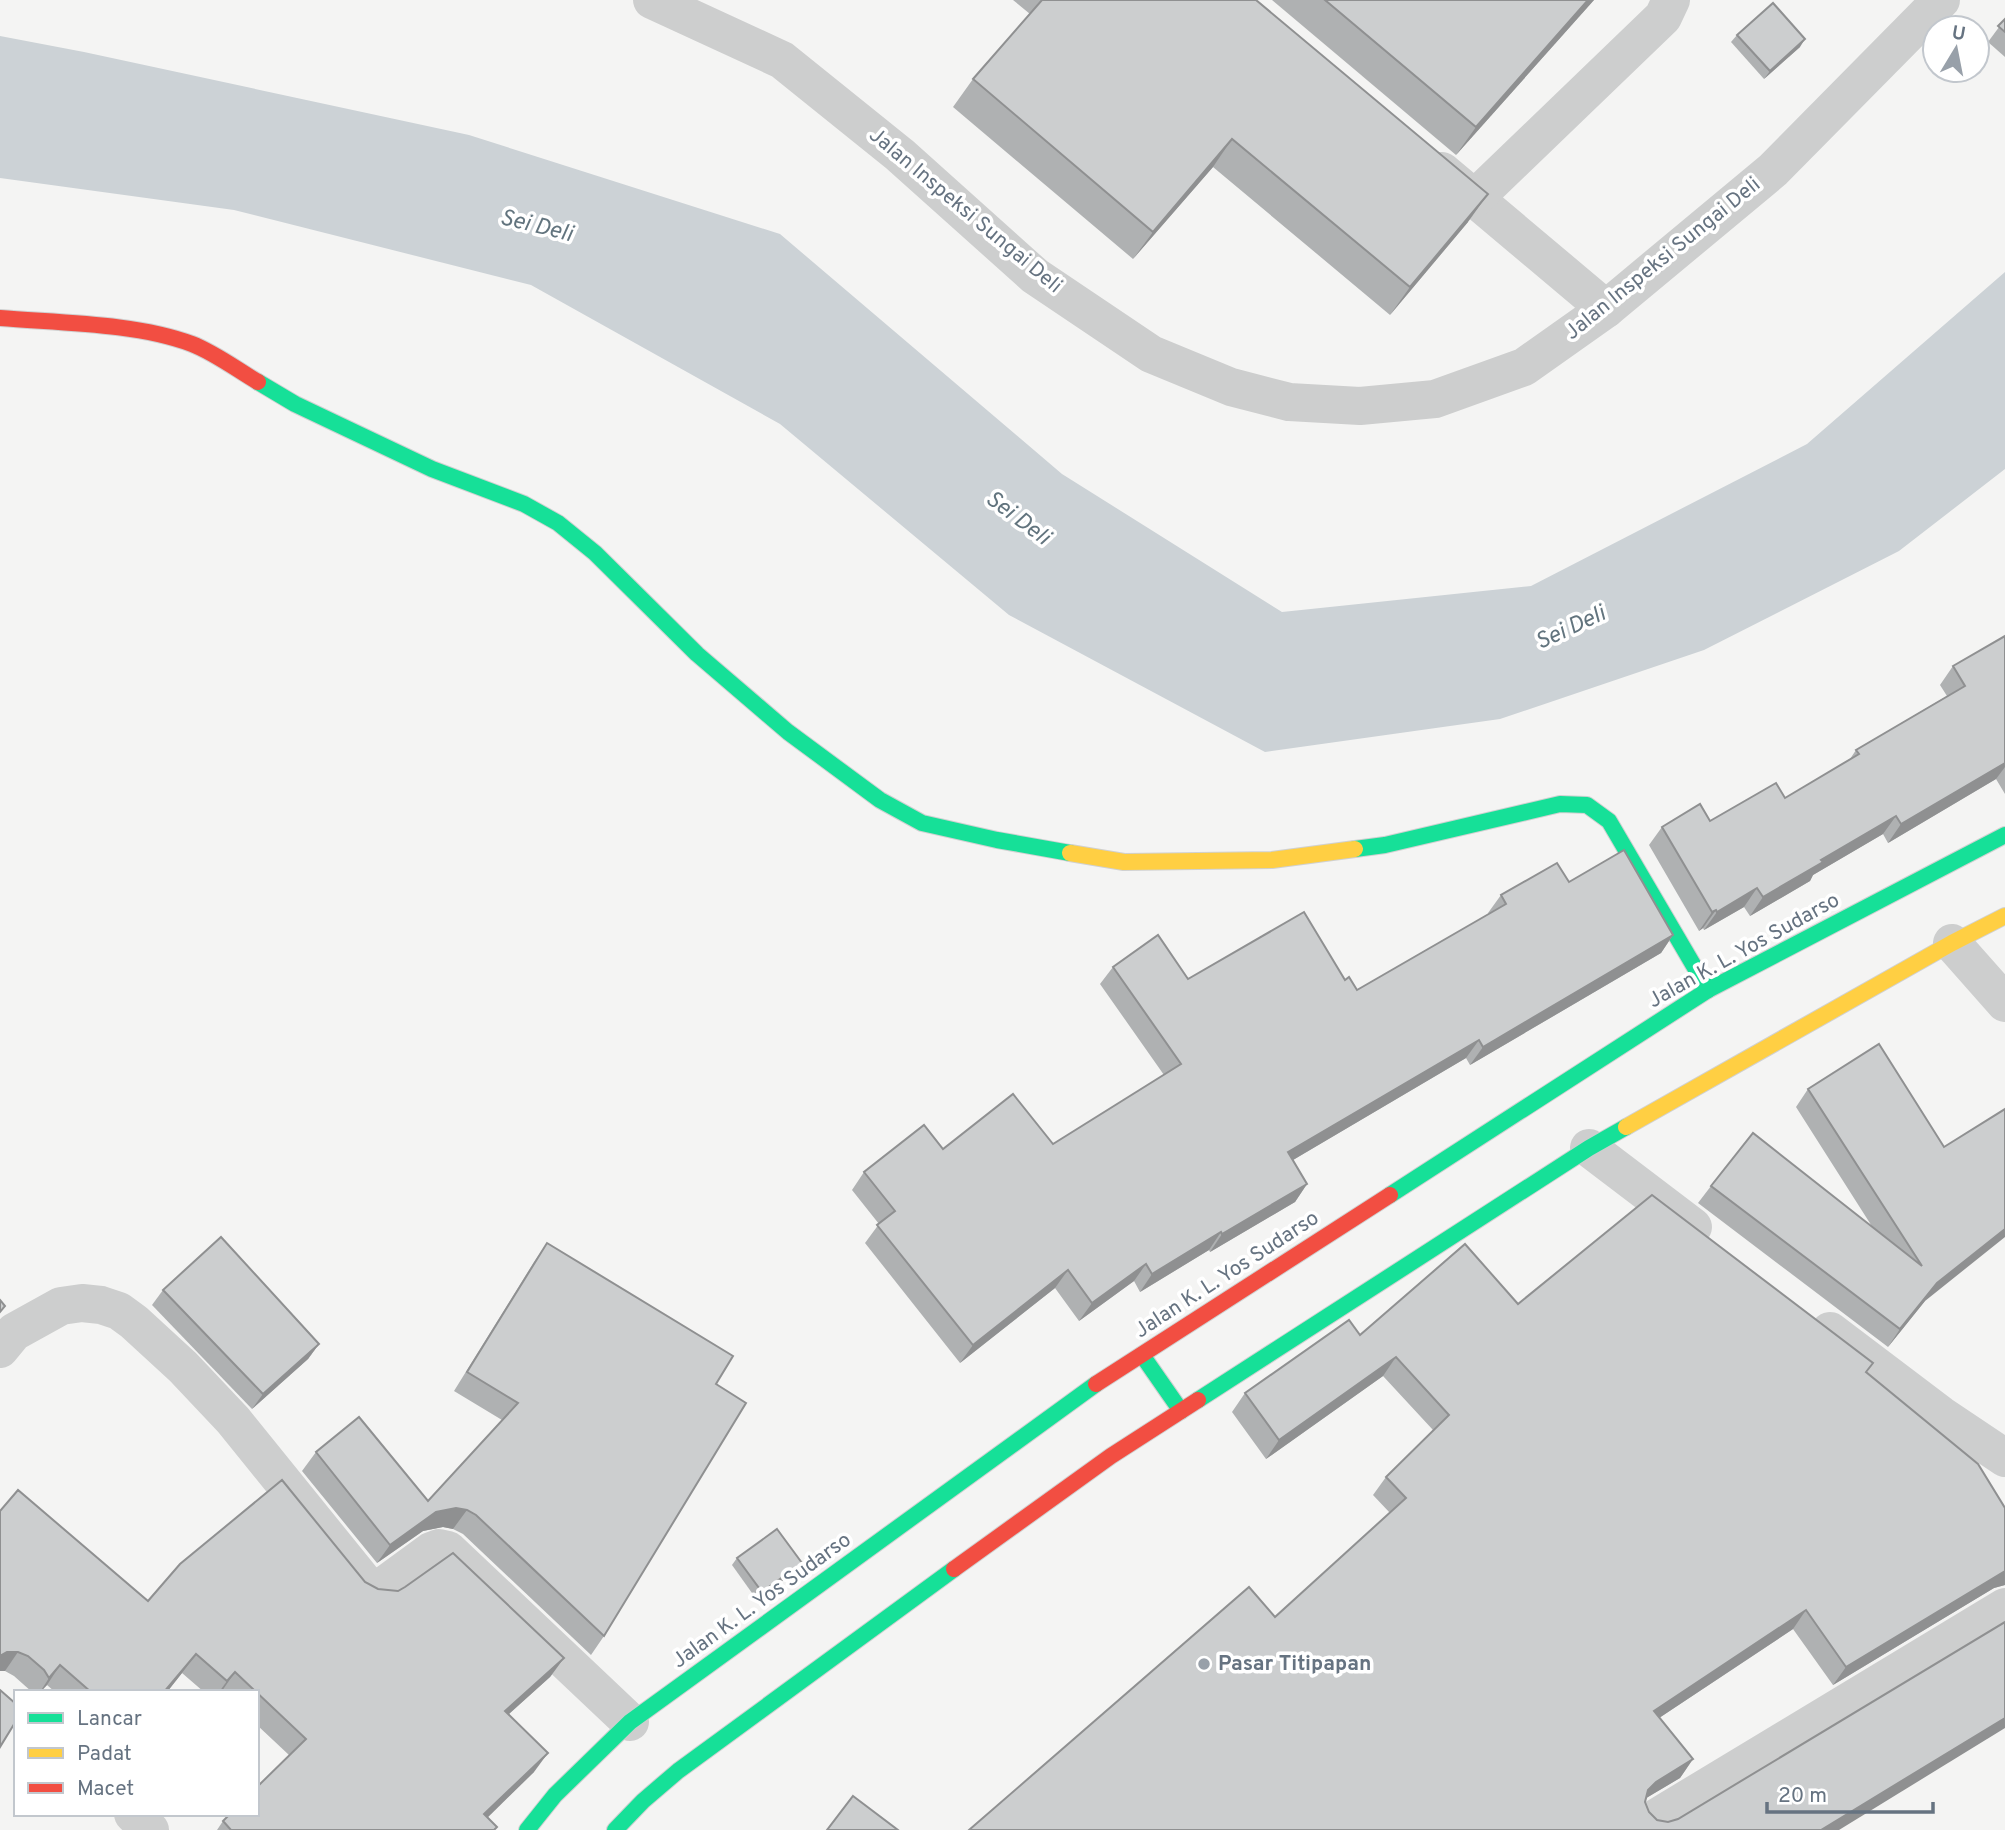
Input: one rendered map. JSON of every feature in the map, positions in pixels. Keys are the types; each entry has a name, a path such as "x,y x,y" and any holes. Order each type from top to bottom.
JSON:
{"main road":[{"path":"0,318 139,330 191,344 295,404 432,468 524,504 558,523 595,553 698,654 788,732 880,800 922,823 997,840 1124,862 1272,860 1385,845 1560,804 1583,803 1609,821 1708,990"},
{"name":"Jalan K. L. Yos Sudarso","path":"527,1830 555,1795 630,1722 1070,1402 1708,990 2005,835"},
{"path":"615,1830 678,1771 1089,1471 1589,1148 1952,943 2005,916"},
{"path":"1142,1355 1181,1411"}],"street":[{"name":"Jalan Inspeksi Sungai Deli","path":"652,0 782,60 900,155 1035,276 1151,354 1231,387 1289,402 1360,406 1436,399 1524,366 1606,309 1773,170 1941,0"},
{"path":"1475,198 1663,17 1671,0"},
{"path":"1413,146 1606,309"},
{"path":"1952,943 2005,1003"},
{"path":"1589,1148 1721,1248"},
{"path":"5,1332 61,1306 82,1303 119,1311 183,1367 233,1420 368,1587 379,1589 431,1551 439,1548 448,1550 630,1722"},
{"path":"1798,1307 1941,1415 2005,1458"},
{"path":"1654,1819 2005,1607"},
{"path":"135,1816 150,1830"}],"water":[{"name":"Sei Deli","path":"0,36 469,135 780,234 1062,474 1282,612 1531,586 1807,444 2005,272 2005,469 1899,551 1704,650 1500,719 1265,752 1009,615 780,424 531,285 234,210 0,178"}],"building":[{"path":"1042,0 1256,0 1488,194 1410,287 1232,139 1153,232 973,79"},
{"path":"1325,0 1588,0 1476,127"},
{"path":"1773,3 1805,39 1770,71 1737,35"},
{"path":"2005,19 2005,32 1998,26"},
{"path":"2005,636 2005,763 1901,824 1896,816 1763,897 1757,888 1717,912 1712,912 1662,827 1700,804 1710,821 1776,783 1785,798 1859,754 1856,750 1965,686 1953,666"},
{"path":"1624,850 1673,935 1483,1047 1479,1040 1288,1152 1307,1184 1152,1274 1146,1264 1092,1303 1068,1270 973,1345 877,1225 895,1211 864,1172 924,1125 943,1149 1013,1094 1053,1144 1181,1064 1113,967 1158,935 1188,979 1304,912 1345,980 1349,977 1357,990 1506,904 1501,895 1557,863 1569,882"},
{"path":"1879,1044 1944,1147 2005,1109 2005,1229 1937,1283 1900,1329 1711,1186 1753,1133 1922,1266 1808,1089"},
{"path":"1652,1195 1873,1363 1866,1372 1978,1464 2005,1508 2005,1571 1846,1667 1806,1610 1654,1711 1693,1759 1648,1790 1645,1802 1649,1812 1657,1820 1668,1822 1678,1819 2005,1622 2005,1718 1821,1830 969,1830 1249,1587 1275,1617 1406,1498 1386,1477 1449,1415 1396,1357 1279,1440 1245,1393 1349,1320 1360,1335 1465,1244 1518,1304"},
{"path":"221,1237 319,1344 263,1394 163,1290"},
{"path":"547,1243 733,1356 716,1384 746,1403 604,1636 476,1515 467,1510 456,1508 436,1512 390,1545 316,1452 359,1417 428,1501 518,1403 467,1372"},
{"path":"282,1480 365,1582 378,1589 398,1591 453,1553 564,1658 505,1711 548,1753 484,1814 497,1827 494,1830 231,1830 223,1821 228,1816 259,1816 259,1785 306,1739 259,1695 259,1690 254,1690 235,1672 227,1681 196,1654 166,1690 89,1690 60,1665 49,1678 28,1656 7,1652 0,1656 0,1511 18,1490 148,1601 180,1564"},
{"path":"777,1529 802,1563 762,1592 737,1558"},
{"path":"0,1690 14,1702 14,1724 0,1747"},
{"path":"853,1796 898,1830 827,1830"}],"traffic: fast":[{"path":"258,382 295,404 432,469 524,504 558,523 595,553 697,654 788,732 880,800 922,823 1070,853"},
{"path":"1355,849 1385,845 1560,804 1587,805 1609,821 1708,990"},
{"path":"1390,1195 1708,990 2005,835"},
{"path":"1198,1400 1589,1148 1626,1127"},
{"path":"1142,1355 1181,1411"},
{"path":"527,1830 555,1795 630,1722 1096,1384"},
{"path":"615,1830 678,1771 954,1569"}],"traffic: slow":[{"path":"1070,853 1124,862 1272,860 1355,849"},
{"path":"1626,1127 1952,943 2005,916"}],"traffic: jam":[{"path":"0,318 98,325 170,337 209,352 258,382"},
{"path":"1096,1384 1390,1195"},
{"path":"954,1569 1111,1456 1198,1400"}],"place":[{"name":"Pasar Titipapan","path":"1204,1664"}]}
